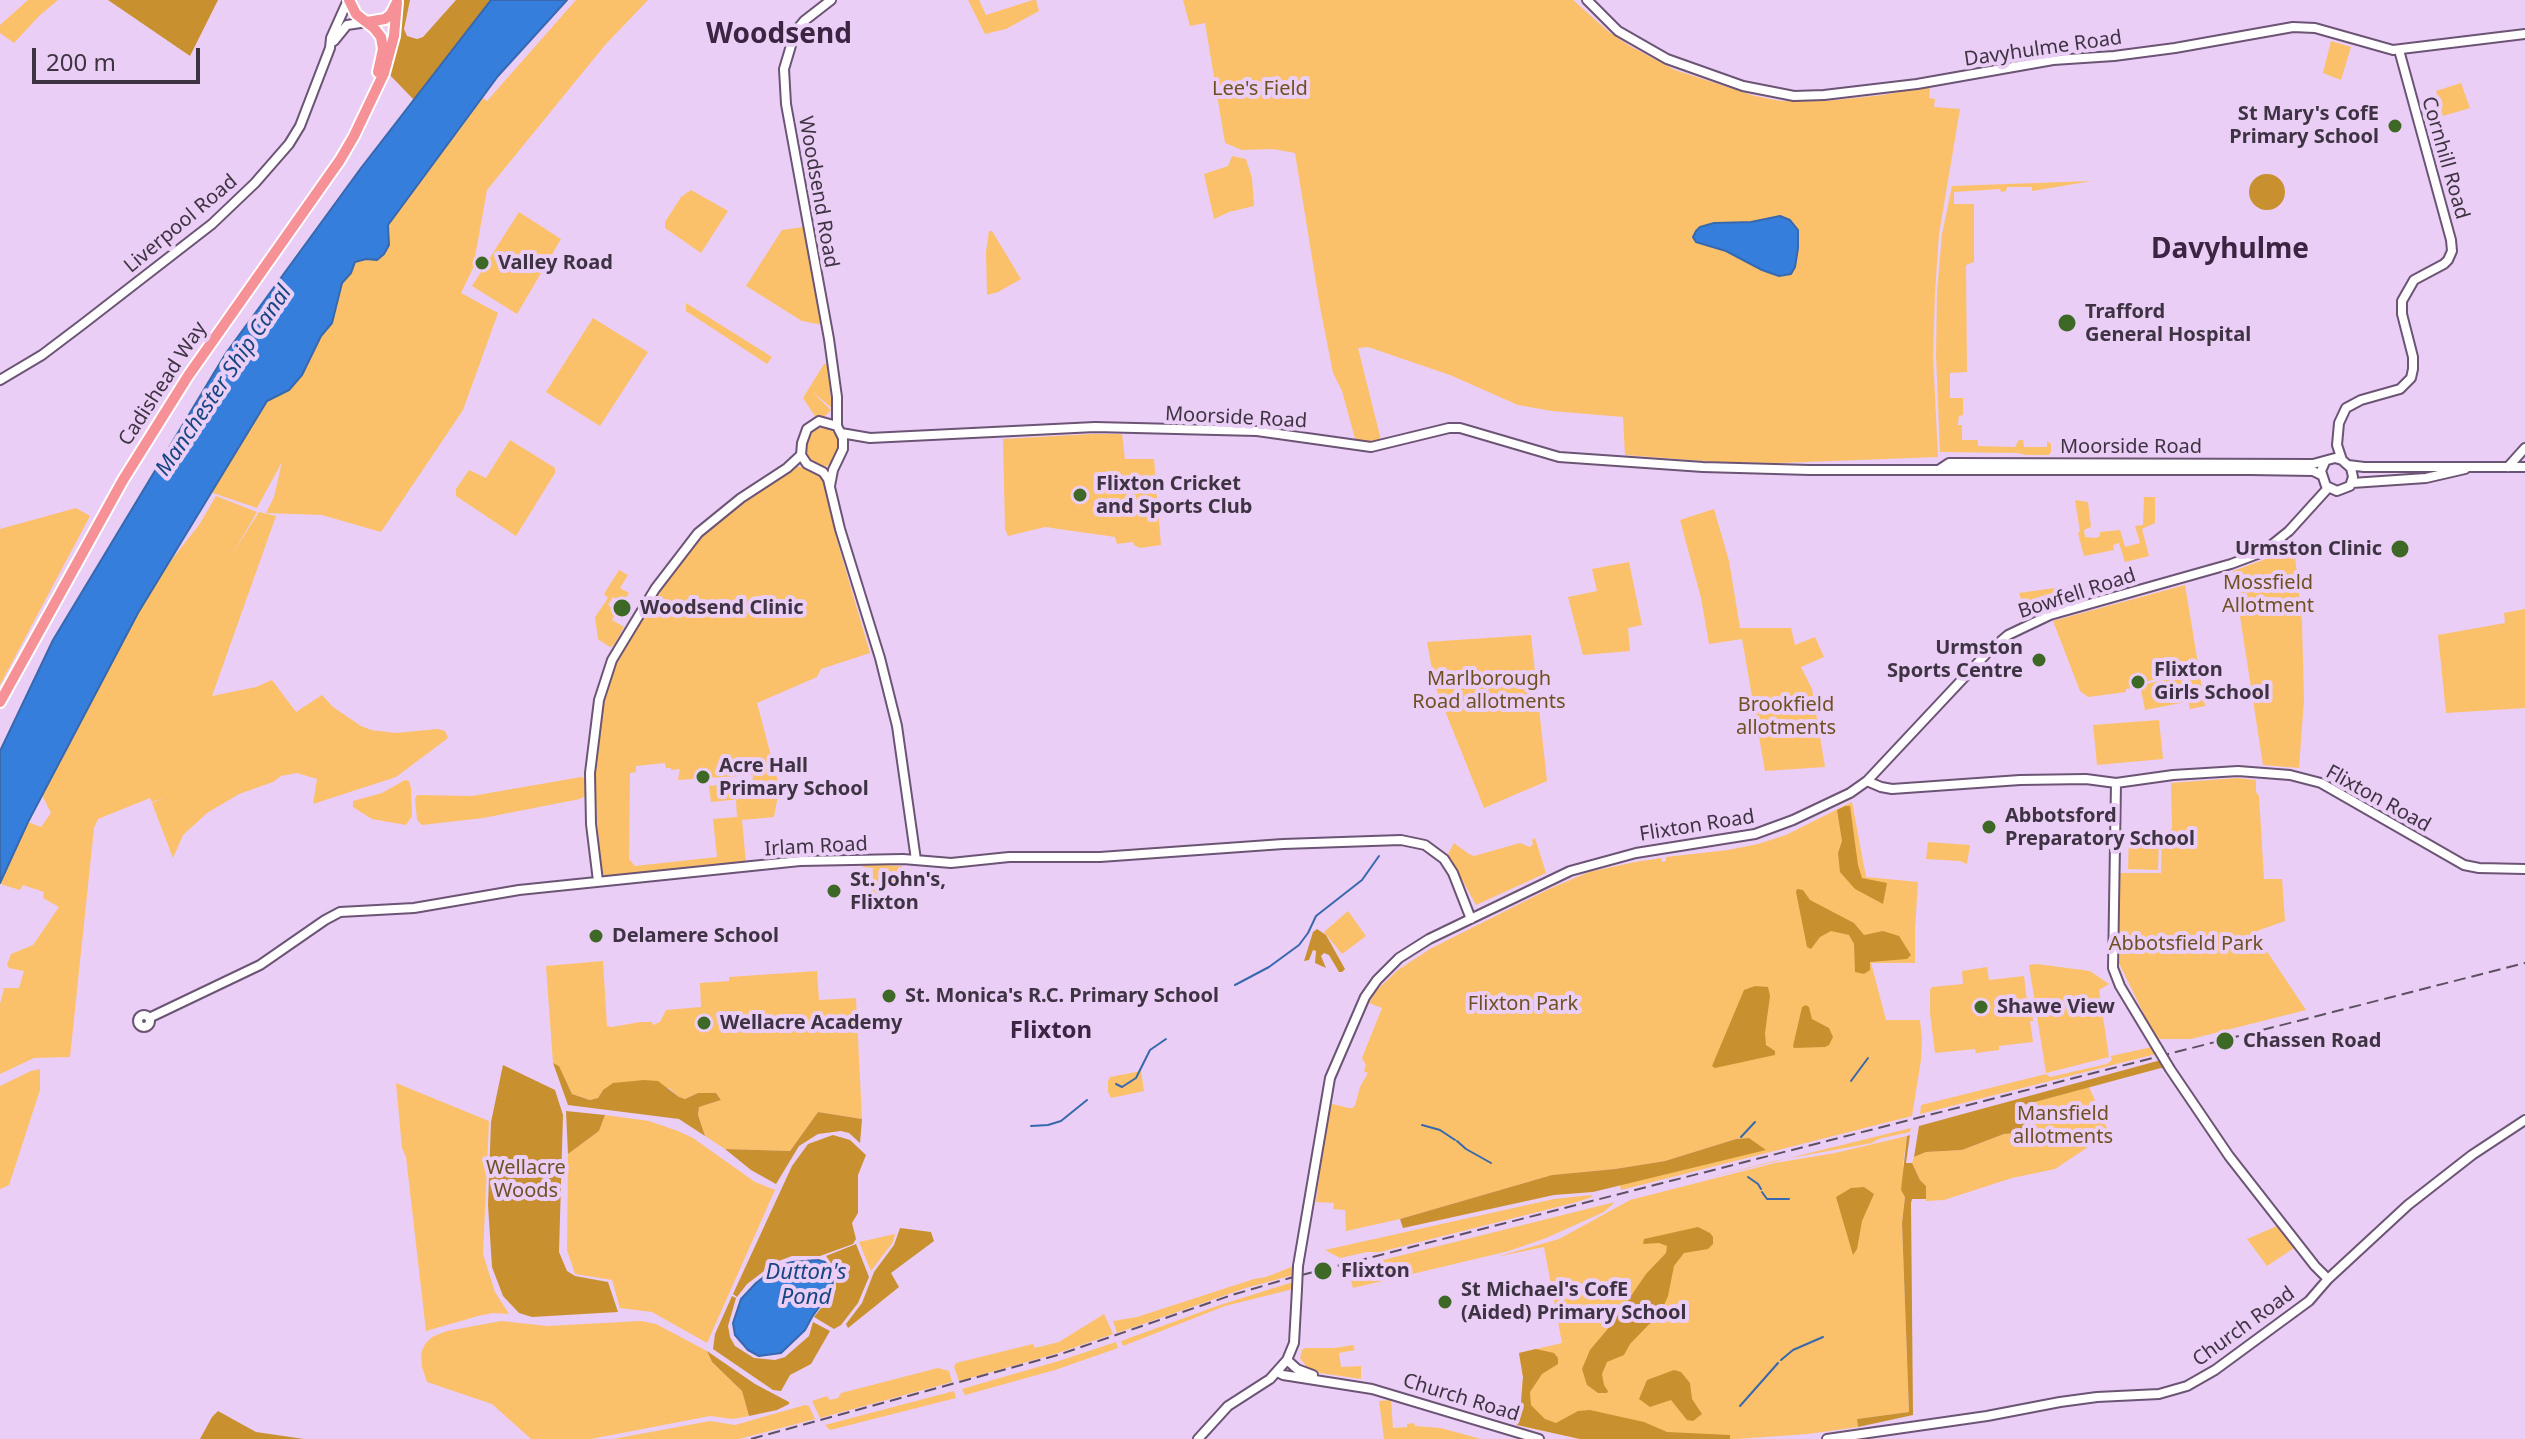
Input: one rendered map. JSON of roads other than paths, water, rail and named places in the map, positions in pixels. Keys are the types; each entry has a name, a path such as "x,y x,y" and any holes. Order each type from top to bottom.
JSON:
{"highway":[{"name":"Cadishead Way","path":"349,0 356,14 378,32 383,44 373,97"},
{"name":"Cadishead Way","path":"0,702 123,480 213,339 340,160 384,73 392,46 397,1"},
{"path":"367,22 380,22 389,17 397,1"}],"street":[{"name":"Liverpool Road","path":"0,380 42,355 212,224 276,161 300,126 331,38 349,0"},
{"name":"Woodsend Road","path":"831,0 795,32 784,69 786,104 829,339 839,429"},
{"name":"Davyhulme Road","path":"1587,0 1618,31 1667,59 1743,86 1794,96 1917,84 2053,60 2136,53 2301,26 2399,50 2525,34"},
{"name":"Liverpool Road","path":"330,48 347,25 367,22"},
{"name":"Cornhill Road","path":"2327,461 2337,445 2339,423 2346,408 2361,400 2400,389 2411,378 2413,357 2402,314 2402,301 2414,280 2444,264 2452,251 2399,50"},
{"path":"837,407 823,421 807,429 802,443 804,459 826,475 830,486 891,700 916,860"},
{"path":"823,421 839,429 843,449"},
{"name":"Moorside Road","path":"839,429 859,437 1109,427 1274,432 1371,447 1460,428 1534,451 1578,460 1728,469 2207,467 2313,471 2321,475"},
{"path":"830,486 843,449 859,437"},
{"path":"2337,445 2352,472 2352,483"},
{"path":"2508,467 2525,448"},
{"path":"598,881 591,825 590,773 599,700 612,660 655,589 698,533 741,498 804,459"},
{"path":"2469,467 2426,478 2366,480 2352,483 2340,491 2328,488 2321,475 2327,461 2364,467 2469,467 2525,467"},
{"name":"Moorside Road","path":"2207,467 2327,461"},
{"path":"818,469 836,465"},
{"name":"Bowfell Road","path":"1867,781 1987,653 2008,635 2050,615 2231,564 2263,552 2289,531 2328,488"},
{"name":"Flixton Road","path":"1198,1439 1237,1398 1277,1372 1287,1360 1294,1343 1298,1266 1326,1094 1337,1058 1377,980 1414,947 1556,877 1602,860 1766,831 1850,793 1867,781 1892,789 2020,780 2086,779 2116,783 2238,771 2301,777 2328,787 2464,865 2525,869"},
{"path":"2116,783 2113,968 2120,986 2170,1069 2229,1156 2328,1279"},
{"path":"903,859 910,828"},
{"name":"Irlam Road","path":"149,1018 260,965 340,912 414,908 519,890 800,861 903,859 951,863 1009,857 1100,857 1297,843 1401,840 1425,845 1444,859 1453,873 1471,919"},
{"name":"Church Road","path":"1827,1439 1975,1418 2072,1400 2177,1390 2215,1370 2309,1301 2328,1279 2439,1179 2525,1120"},
{"path":"1287,1360 1297,1369 1326,1380"},
{"path":"1277,1372 1326,1380"},
{"name":"Church Road","path":"1326,1380 1372,1389 1539,1439"}],"water":[{"name":"Manchester Ship Canal","path":"491,0 567,0 498,76 388,225 389,245 384,254 377,260 355,262 342,283 332,323 321,336 302,375 289,390 267,401 138,613 28,822 0,883 0,751 53,640 226,353 361,168"},
{"path":"1780,216 1790,220 1798,230 1795,267 1791,274 1779,276 1762,270 1726,251 1696,242 1693,237 1700,227 1714,223 1751,222"},
{"name":"Dutton's Pond","path":"818,1260 825,1262 832,1271 833,1288 805,1330 781,1353 759,1356 748,1350 735,1335 733,1323 741,1299 778,1266"}],"waterway":[{"path":"1235,985 1269,967 1299,945 1316,916 1362,880 1379,856"},
{"path":"1116,1084 1122,1087 1136,1078 1150,1050 1166,1039"},
{"path":"1851,1081 1868,1058"},
{"path":"1031,1126 1061,1121 1087,1100"},
{"path":"1741,1137 1755,1122"},
{"path":"1422,1125 1440,1130 1455,1140"},
{"path":"1457,1141 1491,1163"},
{"path":"1748,1177 1761,1189"},
{"path":"1762,1192 1767,1199 1789,1199"},
{"path":"1781,1360 1793,1350 1823,1337"},
{"path":"1740,1406 1778,1363"}],"railway":[{"path":"751,1439 1058,1355 1290,1278 2525,963"}],"place":[{"name":"St Mary's CofE Primary School","path":"2395,126"},
{"name":"Valley Road","path":"482,263"},
{"name":"Trafford General Hospital","path":"2067,323"},
{"name":"Flixton Cricket and Sports Club","path":"1080,495"},
{"name":"Urmston Clinic","path":"2400,549"},
{"name":"Woodsend Clinic","path":"622,608"},
{"name":"Urmston Sports Centre","path":"2039,660"},
{"name":"Flixton Girls School","path":"2138,682"},
{"name":"Acre Hall Primary School","path":"703,777"},
{"name":"Abbotsford Preparatory School","path":"1989,827"},
{"name":"St. John's, Flixton","path":"834,891"},
{"name":"Delamere School","path":"596,936"},
{"name":"St. Monica's R.C. Primary School","path":"889,996"},
{"name":"Shawe View","path":"1981,1007"},
{"name":"Wellacre Academy","path":"704,1023"},
{"name":"Chassen Road","path":"2225,1041"},
{"name":"Flixton","path":"1323,1271"},
{"name":"St Michael's CofE (Aided) Primary School","path":"1445,1302"}],"district":[{"name":"Woodsend","path":"779,35"},
{"name":"Davyhulme","path":"2230,250"},
{"name":"Flixton","path":"1051,1031"}],"park label":[{"name":"Lee's Field","path":"1260,89"},
{"name":"Mossfield Allotment","path":"2268,594"},
{"name":"Marlborough Road allotments","path":"1489,690"},
{"name":"Brookfield allotments","path":"1786,716"},
{"name":"Abbotsfield Park","path":"2186,944"},
{"name":"Flixton Park","path":"1523,1004"},
{"name":"Mansfield allotments","path":"2063,1126"},
{"name":"Wellacre Woods","path":"526,1180"}]}
